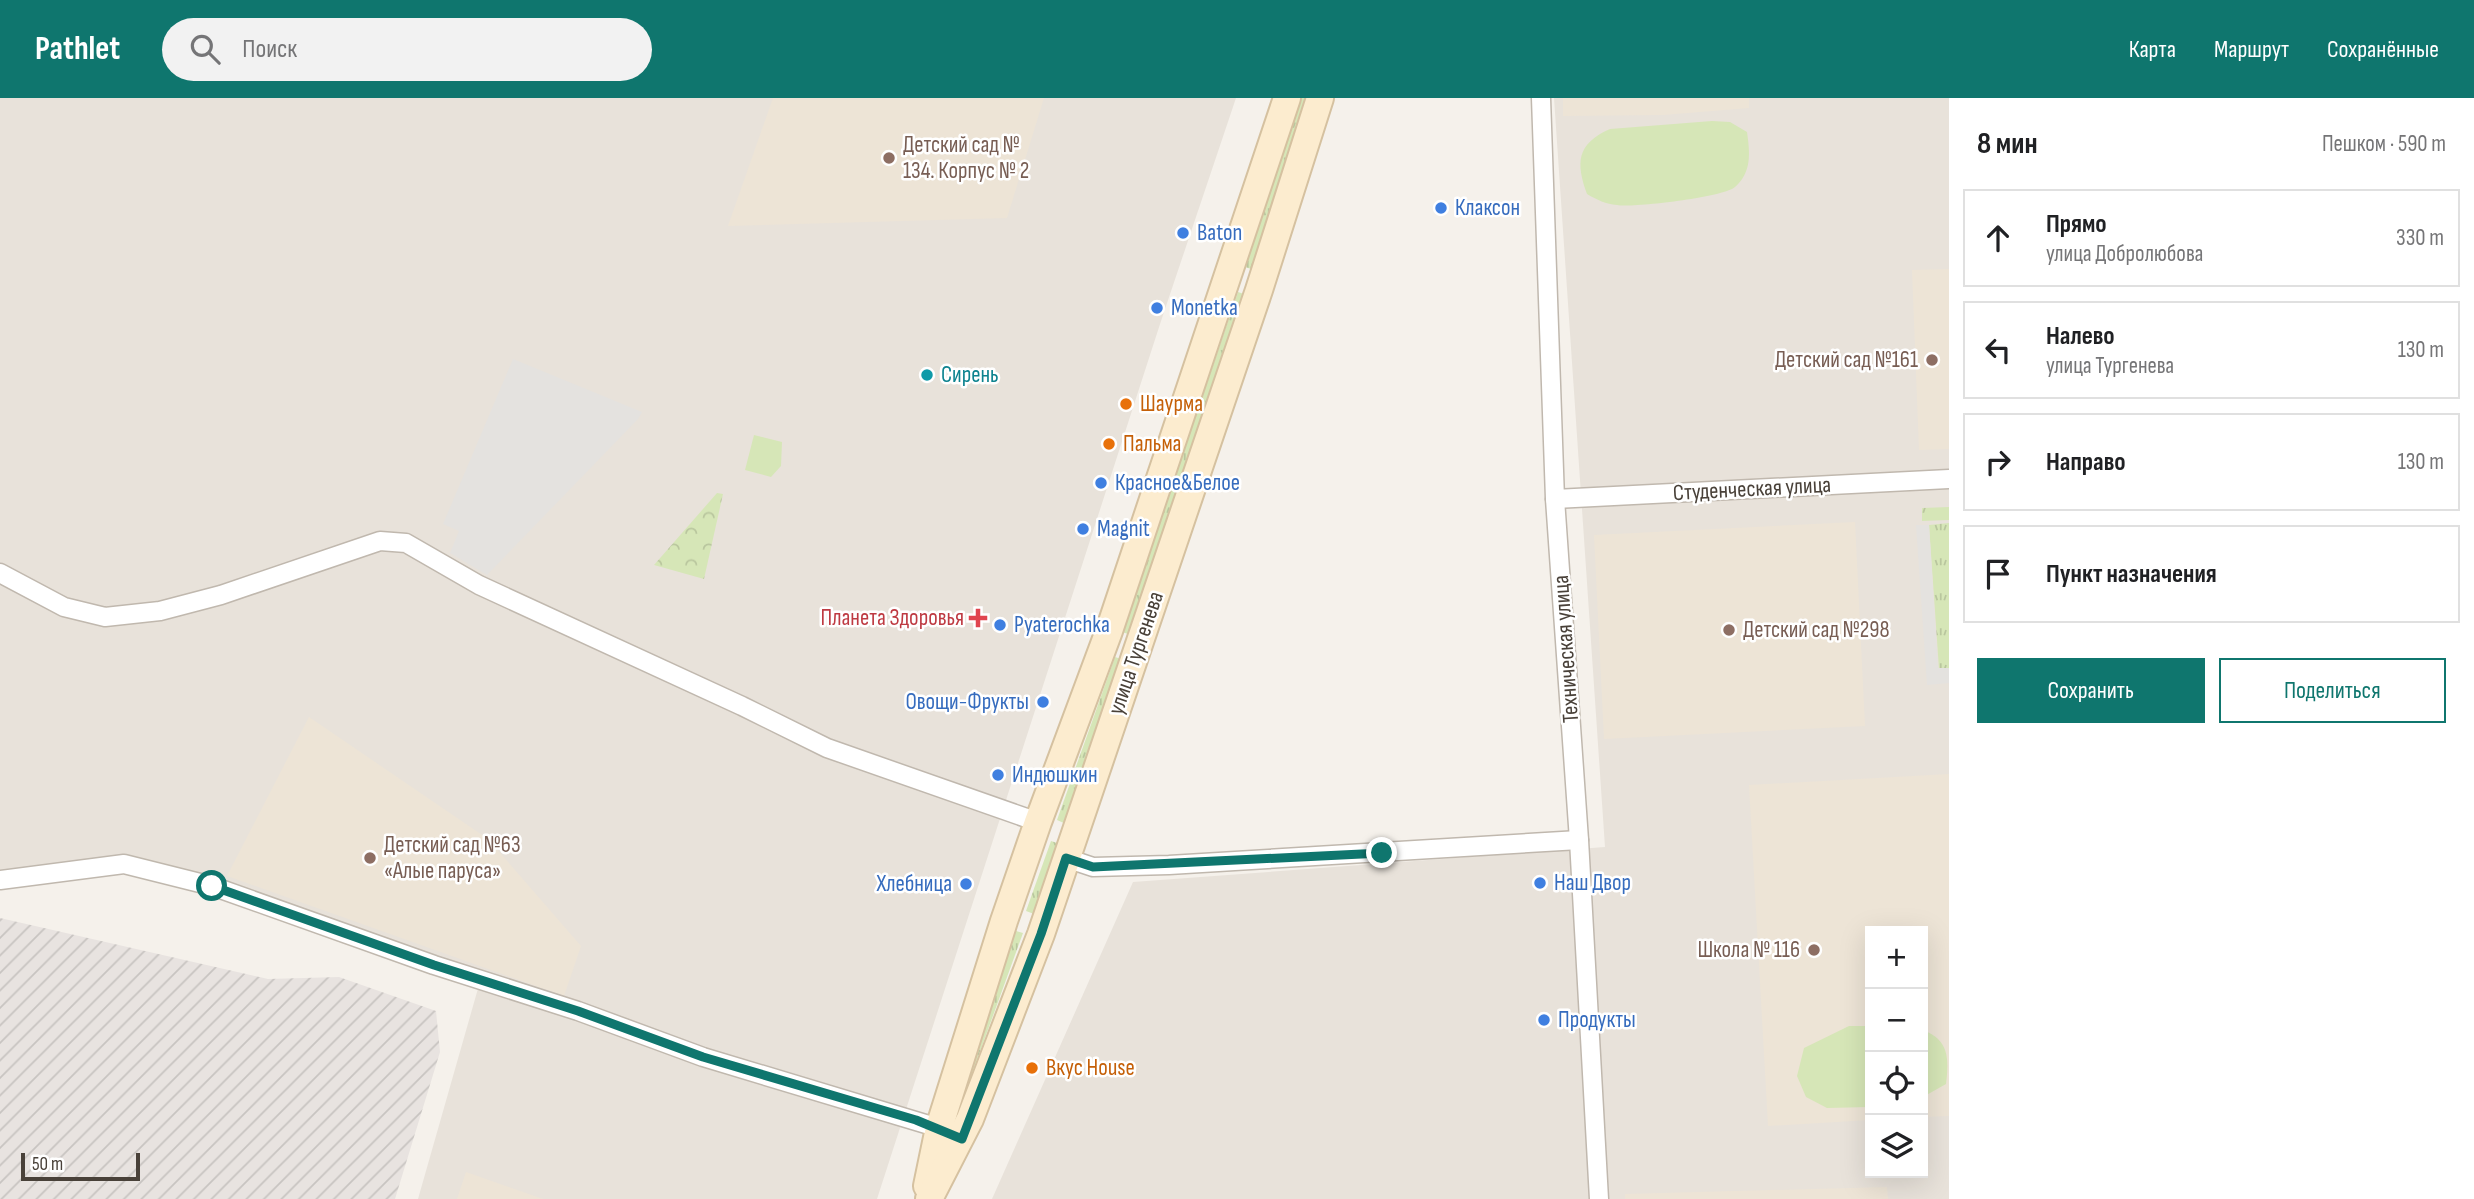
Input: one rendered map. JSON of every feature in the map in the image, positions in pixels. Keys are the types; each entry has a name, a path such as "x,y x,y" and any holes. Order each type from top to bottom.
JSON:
{"main road":[{"name":"улица Тургенева","path":"929,1199 950,1134 1003,920 1107,639 1287,98"},
{"name":"улица Тургенева","path":"924,1199 950,1134 1041,934 1259,290 1320,98"},
{"path":"1227,277 1259,290"},
{"path":"1107,639 1137,649"},
{"path":"1038,822 1070,847"}],"street":[{"name":"Техническая улица","path":"1541,98 1555,499 1579,841 1599,1199"},
{"name":"Студенческая улица","path":"1555,499 1949,479"},
{"path":"0,573 64,607 105,617 160,611 221,595 380,541 406,543 479,585 827,748 1038,822"},
{"path":"1070,847 1093,867 1579,841"},
{"path":"0,880 124,864 212,886 434,965 578,1011 703,1057 950,1134"}],"shaded area":[{"path":"0,98 1236,98 1161,321 877,1199 418,1199 481,978 131,857 0,876"},
{"name":"Детский сад № 134. Корпус № 2","path":"773,98 1044,98 1007,218 728,226"},
{"path":"1554,98 1949,98 1949,1199 992,1199 1133,882 1605,847"},
{"path":"1563,98 1749,98 1749,108 1663,115 1563,116"},
{"name":"Детский сад №161","path":"1949,269 1949,449 1919,450 1912,270"},
{"path":"513,359 642,412 487,575 450,553 459,531 443,524"},
{"name":"Детский сад №298","path":"1855,522 1865,726 1604,739 1594,535"},
{"path":"1916,525 1929,525 1938,668 1949,668 1949,683 1927,685"},
{"name":"Детский сад №63 «Алые паруса»","path":"309,717 488,839 581,946 564,996 227,876"},
{"name":"Школа № 116","path":"1949,774 1949,1116 1928,1117 1928,926 1865,926 1865,1120 1768,1126 1749,785"},
{"path":"0,918 268,979 339,977 436,1011 440,1052 395,1199 0,1199"},
{"path":"466,1172 543,1199 457,1199"},
{"path":"1887,1187 1888,1199 1625,1199 1625,1194"}],"green space":[{"path":"1302,98 1312,98 1254,270 1245,267"},
{"path":"1730,122 1747,132 1747,169 1735,187 1697,198 1641,205 1613,204 1587,194 1580,164 1585,148 1599,135 1610,129"},
{"path":"1238,292 1247,295 1131,635 1122,632"},
{"path":"754,435 782,442 781,466 771,477 745,470"},
{"path":"717,493 723,494 704,579 654,565"},
{"path":"1949,507 1949,520 1922,521 1922,508"},
{"path":"1949,523 1949,668 1939,669 1929,525"},
{"path":"1115,657 1124,660 1066,824 1057,820"},
{"path":"1051,841 1060,844 1034,914 1026,911"},
{"path":"1013,930 1023,933 969,1082 960,1078"},
{"path":"1849,1026 1865,1026 1865,1107 1827,1108 1806,1097 1797,1076 1804,1048"},
{"path":"1928,1032 1938,1039 1945,1051 1946,1084 1928,1094"}],"place":[{"name":"Детский сад № 134. Корпус № 2","path":"889,158"},
{"name":"Клаксон","path":"1441,208"},
{"name":"Baton","path":"1183,233"},
{"name":"Monetka","path":"1157,308"},
{"name":"Детский сад №161","path":"1932,360"},
{"name":"Сирень","path":"927,375"},
{"name":"Шаурма","path":"1126,404"},
{"name":"Пальма","path":"1109,444"},
{"name":"Красное&Белое","path":"1101,483"},
{"name":"Magnit","path":"1083,529"},
{"name":"Планета Здоровья","path":"978,618"},
{"name":"Pyaterochka","path":"1000,625"},
{"name":"Детский сад №298","path":"1729,630"},
{"name":"Овощи-Фрукты","path":"1043,702"},
{"name":"Индюшкин","path":"998,775"},
{"name":"Детский сад №63 «Алые паруса»","path":"370,858"},
{"name":"Наш Двор","path":"1540,883"},
{"name":"Хлебница","path":"966,884"},
{"name":"Школа № 116","path":"1814,950"},
{"name":"Продукты","path":"1544,1020"},
{"name":"Вкус House","path":"1032,1068"}],"route":[{"path":"212,886 434,965 578,1011 703,1057 916,1120 962,1139 1041,934 1066,858 1093,867 1382,853"}]}
